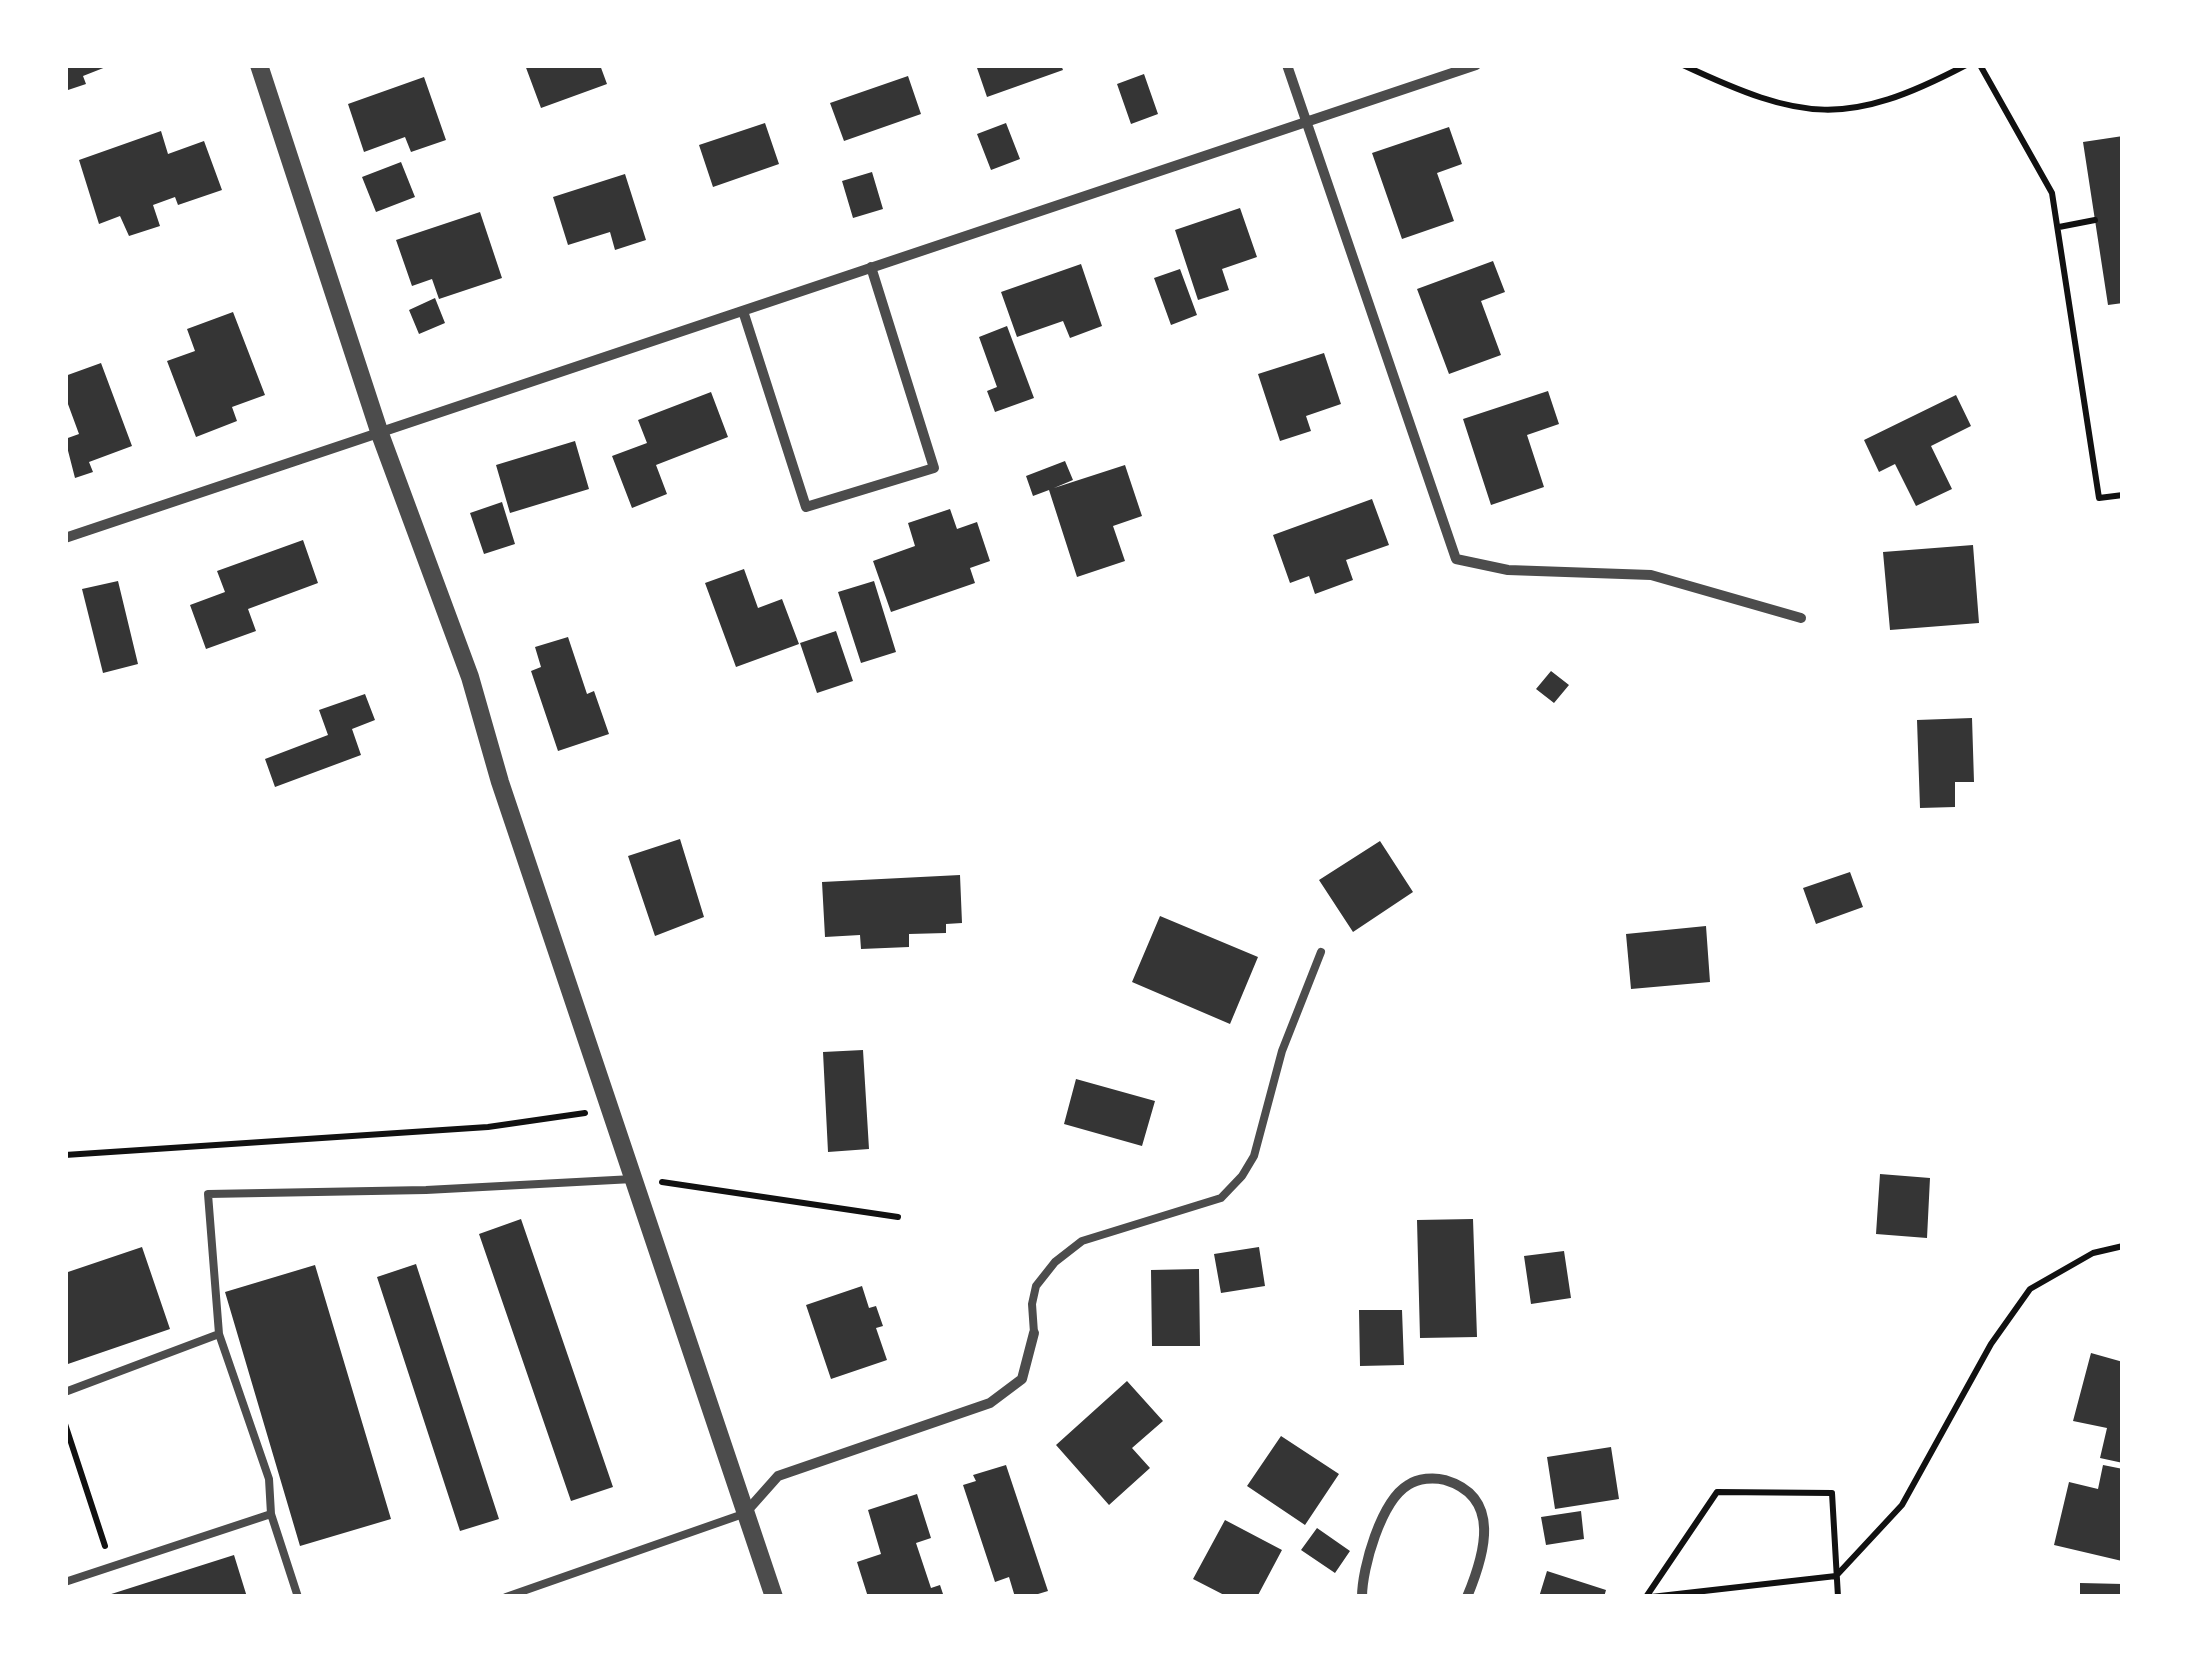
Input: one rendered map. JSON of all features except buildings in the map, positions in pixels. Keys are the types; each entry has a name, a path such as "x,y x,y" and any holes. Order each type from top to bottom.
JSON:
{"street":[{"path":"259,65 380,434 470,677 500,782 774,1597"},
{"path":"1287,65 1456,559 1508,570 1650,575 1801,618"},
{"path":"65,538 1476,65"},
{"path":"743,311 806,507 934,468 871,267"},
{"path":"746,1512 778,1476 990,1403 1022,1379 1034,1334"},
{"path":"1362,1597 1362,1570 1393,1499 1409,1484 1435,1477 1462,1485 1478,1498 1485,1534 1467,1597"}],"lane":[{"path":"1034,1334 1032,1304 1036,1286 1054,1262 1082,1241 1220,1198 1242,1176 1254,1156 1282,1050 1321,952"},
{"path":"298,1597 271,1514 269,1479 220,1334 208,1194 634,1179"},
{"path":"65,1392 220,1334"},
{"path":"506,1597 746,1512"},
{"path":"65,1582 271,1514"}],"path":[{"path":"1682,65 1752,98 1827,113 1892,100 1966,65"},
{"path":"1980,65 2052,193 2099,498 2123,495"},
{"path":"2059,226 2095,220"},
{"path":"65,1155 488,1126 611,1110"},
{"path":"634,1179 898,1218"},
{"path":"1649,1597 1836,1576 1902,1505 1991,1344 2030,1289 2093,1253 2123,1246"},
{"path":"65,1424 112,1566"},
{"path":"1649,1597 1716,1492 1832,1493 1838,1597"}]}
